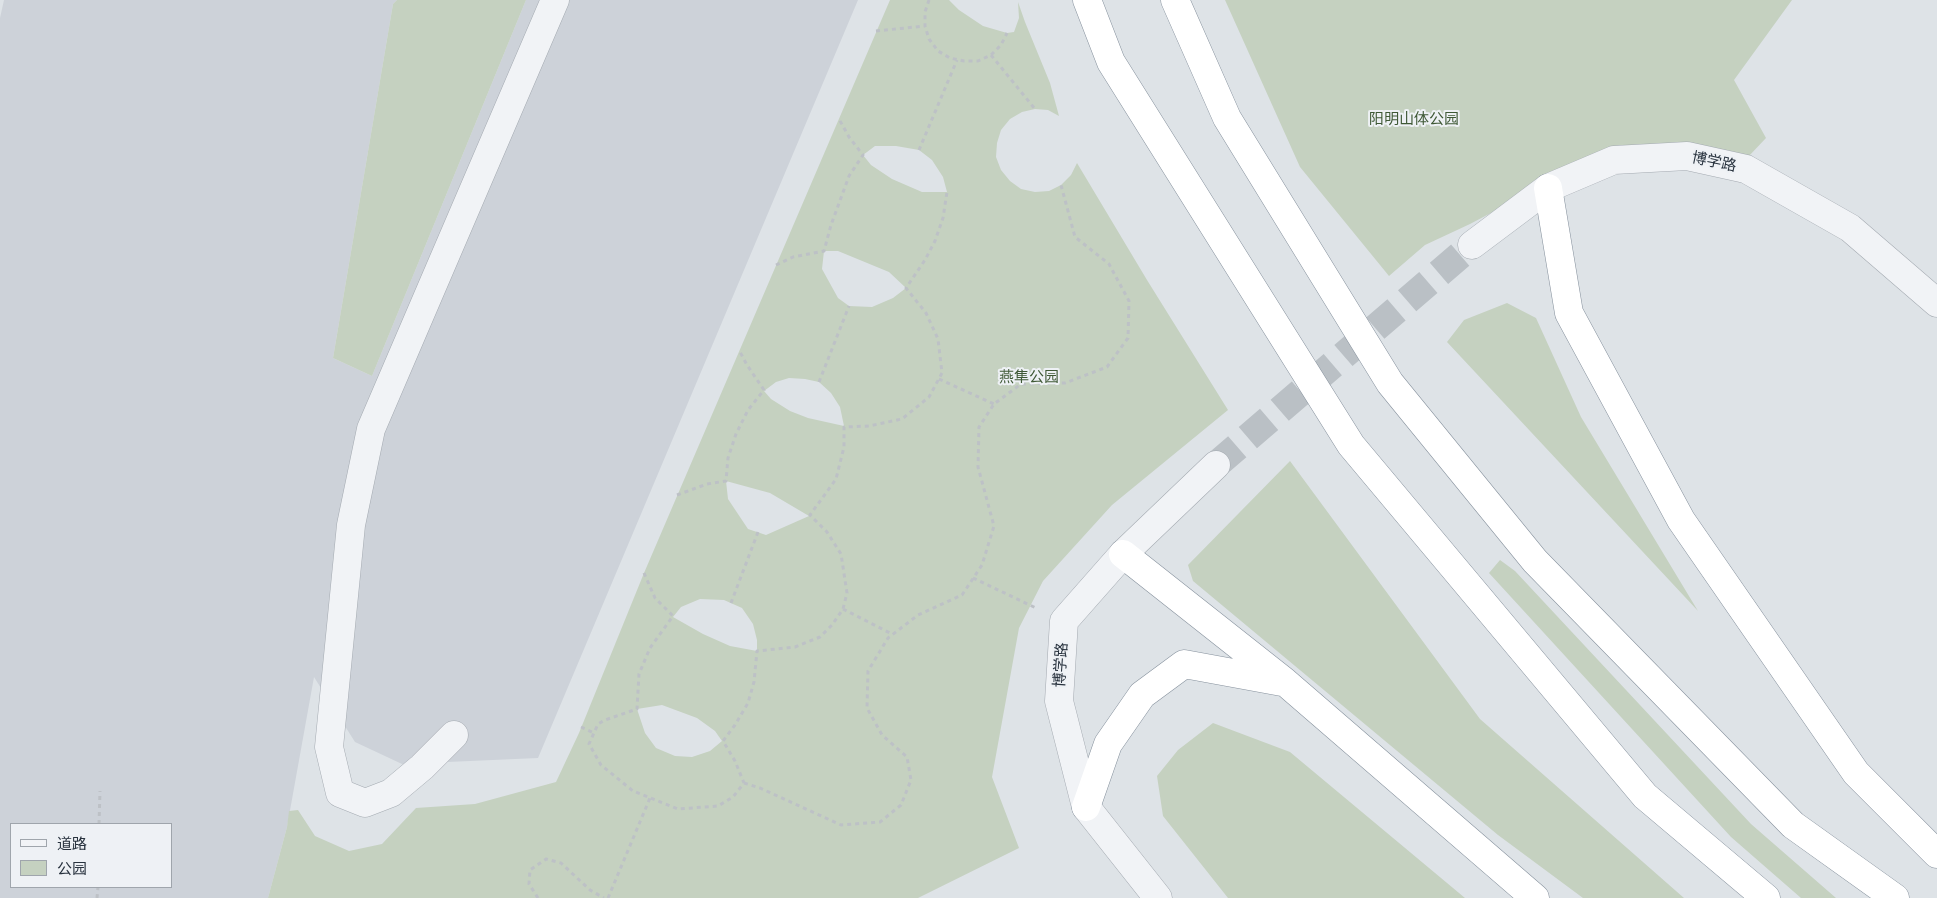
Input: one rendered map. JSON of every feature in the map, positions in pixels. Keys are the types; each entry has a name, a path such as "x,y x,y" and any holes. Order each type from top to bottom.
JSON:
{"highway":[{"path":"1087,0 1111,62 1351,444 1645,796 1766,898"},
{"path":"1175,0 1227,118 1390,383 1535,561 1786,818 1793,825 1895,898"},
{"path":"1548,188 1570,312 1681,520 1856,773 1937,854"},
{"path":"1123,554 1285,682 1535,898"},
{"path":"1086,807 1108,744 1142,695 1184,664 1285,682"}],"street":[{"path":"454,735 422,767 391,793 364,803 340,793 328,747 351,525 371,428 555,0"},
{"name":"博学路","path":"1472,246 1548,188 1614,160 1687,156 1746,169 1850,228 1937,304"},
{"name":"博学路","path":"1158,898 1086,807 1059,701 1064,620 1123,554 1216,465"}],"path":[{"path":"930,0 925,12 925,26 929,39 938,51 950,58 978,61 991,55 1001,45 1007,33"},
{"path":"876,31 925,26"},
{"path":"991,55 1035,109"},
{"path":"919,150 957,60"},
{"path":"776,266 792,257 824,251 831,225 849,176 863,155 849,137 839,119"},
{"path":"948,192 943,218 934,240 925,260 906,288 926,313 938,339 942,374 929,397 902,419 869,426 844,427 844,447 836,479 810,516 827,532 841,554 847,593 843,609 832,625 820,637 795,647 757,651 754,682 748,703 736,725 722,741 735,761 744,782 841,826 880,822 901,805 911,780 907,757 882,735 867,708 868,671 892,634 918,615 962,595 982,565 994,526 978,467 979,427 994,404 1021,384 1065,384 1107,367 1128,338 1129,302 1110,264 1075,237 1061,185"},
{"path":"819,382 849,306"},
{"path":"677,495 707,484 726,481 728,458 736,434 748,410 764,390 739,350"},
{"path":"939,379 994,404"},
{"path":"732,603 758,532"},
{"path":"644,573 655,598 673,616 650,648 639,674 637,709 598,724 589,744 601,765 634,791 678,809 718,806 732,797 744,782"},
{"path":"973,578 1064,620"},
{"path":"843,609 892,634"},
{"path":"581,728 594,733"},
{"path":"99,823 100,792"},
{"path":"608,898 650,798"},
{"path":"538,898 529,884 530,870 546,859 561,863 590,890 604,898"}],"shaded area":[{"path":"4,0 397,0 393,4 333,358 372,376 526,0 858,0 538,758 402,764 355,742 314,677 287,827 268,898 0,898 0,18"}],"green space":[{"path":"397,0 526,0 372,376 333,358 393,4"},
{"name":"燕隼公园","path":"890,0 949,0 959,10 983,26 1007,33 1014,32 1019,18 1018,2 1050,83 1059,116 1048,110 1035,109 1022,112 1010,119 1001,130 997,143 996,157 1001,170 1010,181 1021,189 1035,192 1049,191 1061,185 1071,175 1077,163 1228,410 1112,505 1043,581 1019,628 992,777 1019,848 918,898 268,898 287,827 289,811 298,810 315,836 349,851 382,844 416,808 475,804 556,782 579,733 644,573","holes":["875,146 896,146 919,150 932,160 943,177 947,192 922,192 892,179 871,165 863,155","824,251 838,251 889,272 906,288 893,298 872,307 849,306 838,298 822,269","789,378 819,382 831,393 840,407 844,426 808,418 790,411 771,399 764,391 776,382","726,481 770,493 809,516 766,535 748,529 728,499","700,599 724,600 742,608 753,624 757,640 757,651 730,646 703,634 673,617 681,607","662,705 697,718 715,731 722,741 710,751 692,757 675,756 656,748 645,733 637,709"]},
{"name":"阳明山体公园","path":"1225,0 1792,0 1734,80 1766,138 1749,156 1620,145 1470,224 1425,245 1389,276 1300,167"},
{"path":"1507,303 1536,318 1581,417 1698,611 1447,342 1464,320"},
{"path":"1290,461 1480,719 1684,898 1583,898 1498,835 1193,581 1188,565"},
{"path":"1500,560 1515,571 1751,824 1836,898 1801,898 1731,837 1489,573"},
{"path":"1213,723 1290,752 1465,898 1228,898 1163,816 1157,776 1178,750"}],"tunnel":[{"path":"1216,465 1472,245"}]}
